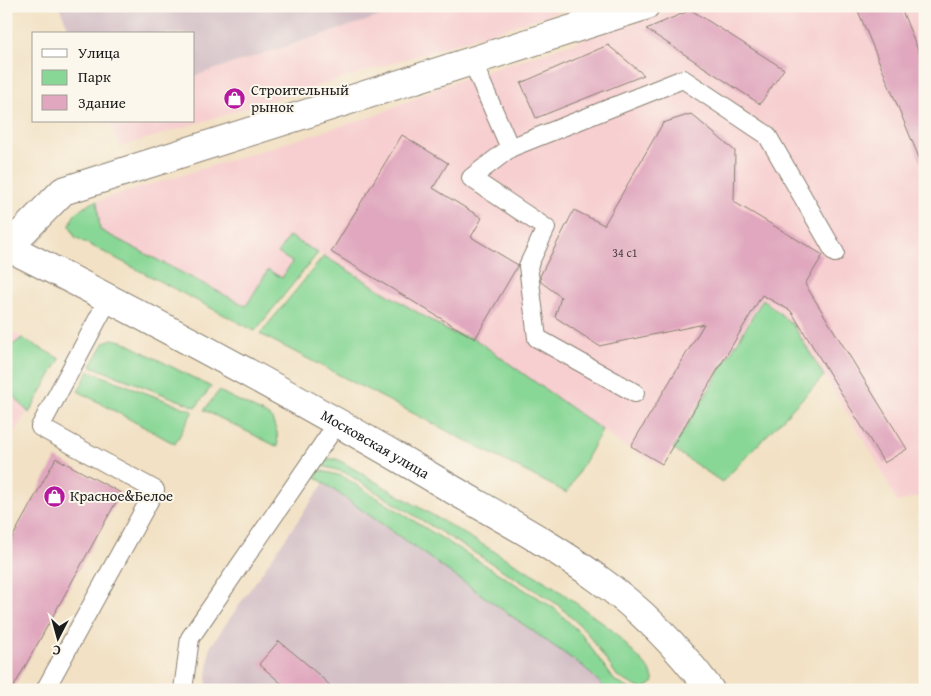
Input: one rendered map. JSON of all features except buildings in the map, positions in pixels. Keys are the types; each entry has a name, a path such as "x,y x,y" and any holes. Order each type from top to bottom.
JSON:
{"main road":[{"path":"7,246 63,191 645,6"},
{"name":"Московская улица","path":"7,246 338,422 598,578 659,629 685,657 710,690"}],"lane":[{"path":"472,61 510,148"},
{"path":"635,393 537,338 528,266 546,228 471,178 510,148 683,79 767,136 835,254"},
{"path":"45,690 155,490 40,427 108,300"},
{"path":"183,690 190,638 338,422"}],"shaded area":[{"path":"59,6 412,6 195,76 195,32 70,32"},
{"name":"Строительный рынок","path":"412,6 578,6 120,147 109,122 195,122 195,76"},
{"path":"685,6 925,6 925,495 897,502 877,462 793,325 763,299 662,467 621,444 475,339 450,332 289,236 278,253 292,262 282,278 268,270 246,307 100,230 97,201 374,116 442,86"},
{"path":"6,329 60,359 6,446"},
{"path":"324,483 585,668 607,690 206,690 210,647"}],"green space":[{"path":"97,201 100,230 246,306 268,270 282,278 292,262 278,253 289,236 318,253 255,331 75,237 70,226 74,216 83,207"},
{"path":"324,256 450,332 475,339 602,430 567,493 260,334"},
{"path":"763,299 793,325 824,376 722,482 673,449"},
{"path":"22,338 60,359 29,413 6,387 6,350"},
{"path":"112,339 122,341 211,387 196,407 91,366 105,342"},
{"path":"89,371 193,411 175,444 78,391"},
{"path":"219,391 271,417 277,432 278,447 204,410"},
{"path":"327,459 337,459 553,586 612,630 650,670 654,682 643,690 618,677 585,630 557,604 344,472 322,466"},
{"path":"318,470 342,476 554,608 581,634 615,681 632,690 607,690 585,668 314,476"}],"place":[{"name":"Строительный рынок","path":"235,99"},
{"name":"Красное&Белое","path":"54,496"}]}
